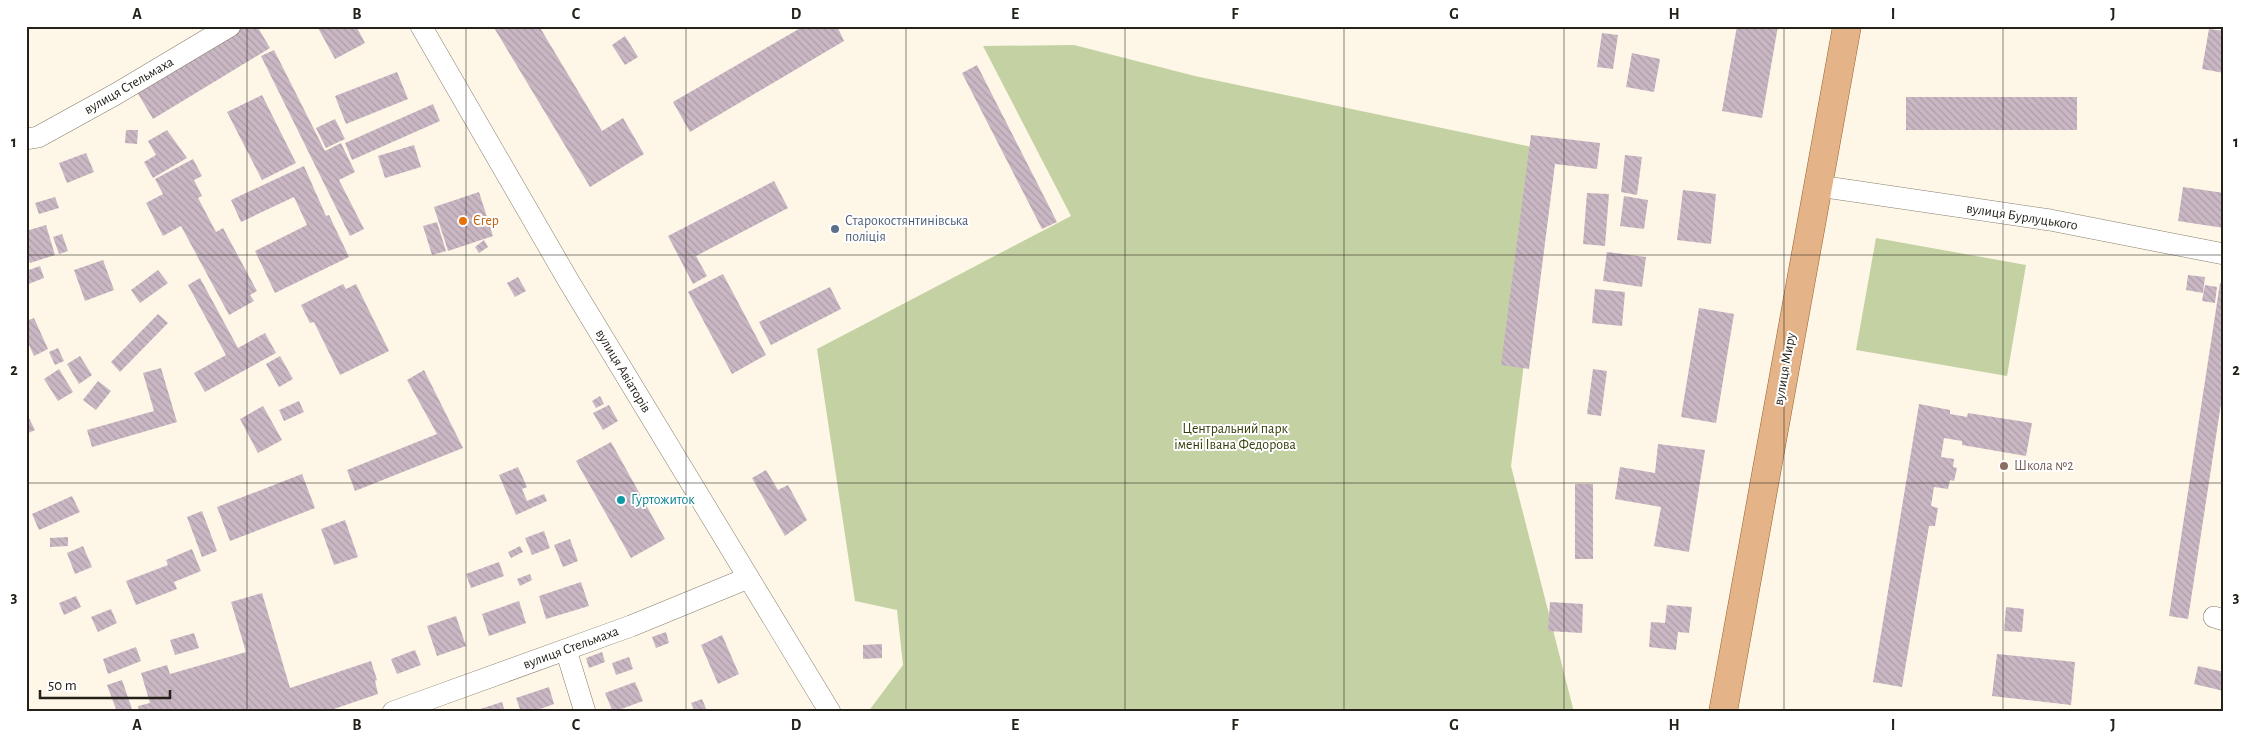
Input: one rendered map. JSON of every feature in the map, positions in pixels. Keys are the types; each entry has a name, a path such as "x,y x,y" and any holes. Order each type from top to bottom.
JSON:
{"main road":[{"name":"вулиця Миру","path":"1723,712 1847,26"}],"street":[{"name":"вулиця Стельмаха","path":"26,139 38,137 116,94 230,26"},
{"name":"вулиця Авіаторів","path":"421,26 568,280 830,712"},
{"name":"вулиця Бурлуцького","path":"1819,186 2050,220 2224,254"},
{"name":"вулиця Стельмаха","path":"393,712 566,650 748,578"},
{"path":"566,650 585,712"}],"green space":[{"name":"Центральний парк імені Івана Федорова","path":"1074,45 1195,76 1551,151 1511,466 1574,712 868,712 903,665 897,610 855,601 817,349 1071,216 983,46"},
{"path":"1876,238 2026,265 2007,376 1856,350"}],"building":[{"path":"243,26 257,26 270,48 153,119 137,92"},
{"path":"317,26 356,26 365,43 335,59"},
{"path":"493,26 539,26 602,131 623,118 644,154 590,187"},
{"path":"804,26 837,26 844,41 690,132 673,102"},
{"path":"1737,26 1778,26 1762,118 1722,111"},
{"path":"2209,29 2224,31 2224,73 2202,69"},
{"path":"1602,33 1618,35 1613,69 1597,67"},
{"path":"625,36 638,57 625,65 612,45"},
{"path":"274,50 325,151 341,143 355,172 339,180 364,229 350,236 261,56"},
{"path":"1632,53 1660,59 1654,92 1626,87"},
{"path":"977,65 1057,222 1042,229 962,73"},
{"path":"397,72 408,99 346,124 335,96"},
{"path":"262,95 296,163 262,180 227,112"},
{"path":"1906,97 2077,97 2077,130 1906,130"},
{"path":"433,104 440,121 352,160 345,143"},
{"path":"335,119 345,139 326,148 316,128"},
{"path":"126,130 138,130 137,144 125,143"},
{"path":"167,130 187,158 153,178 144,162 156,155 148,141"},
{"path":"1531,135 1600,143 1597,169 1555,164 1529,369 1501,365"},
{"path":"414,145 421,167 385,178 378,156"},
{"path":"86,153 94,172 67,183 59,163"},
{"path":"1625,155 1642,157 1637,195 1621,192"},
{"path":"193,159 202,176 194,180 202,196 198,198 216,232 223,228 257,291 250,295 254,301 229,315 181,226 163,236 146,203 163,194 155,179"},
{"path":"304,166 326,216 329,215 349,257 275,293 255,251 307,225 294,197 241,222 231,200"},
{"path":"774,181 788,208 696,256 707,276 693,284 668,236"},
{"path":"2183,187 2224,193 2224,228 2178,221"},
{"path":"1683,190 1716,194 1711,244 1677,240"},
{"name":"Єгер","path":"479,192 493,236 448,251 434,207"},
{"path":"1587,193 1609,194 1605,246 1583,244"},
{"path":"1624,196 1648,200 1644,229 1620,226"},
{"path":"55,197 59,208 39,214 35,203"},
{"path":"437,222 446,251 432,255 423,226"},
{"path":"46,225 55,255 30,263 26,251 26,231"},
{"path":"62,234 68,251 59,254 53,237"},
{"path":"484,240 488,247 479,253 475,247"},
{"path":"1607,252 1646,257 1642,287 1603,281"},
{"path":"103,260 114,290 85,301 74,270"},
{"path":"40,266 44,278 26,285 26,271"},
{"path":"158,270 168,283 140,303 131,290"},
{"path":"723,274 766,355 732,374 688,292"},
{"path":"2188,275 2205,277 2203,293 2186,290"},
{"path":"518,277 526,291 515,297 507,283"},
{"path":"200,278 238,348 265,333 276,353 205,392 194,373 226,355 188,285"},
{"path":"2220,283 2224,284 2224,384 2188,619 2169,616"},
{"path":"343,284 346,289 356,284 389,351 340,375 314,322 310,323 301,305"},
{"path":"2205,285 2217,287 2215,303 2202,301"},
{"path":"830,287 841,309 771,345 759,322"},
{"path":"1595,289 1625,292 1622,326 1592,323"},
{"path":"1699,308 1734,314 1716,423 1681,417"},
{"path":"158,314 168,323 120,372 111,362"},
{"path":"34,318 48,349 34,356 26,338 26,321"},
{"path":"58,348 64,361 55,365 49,352"},
{"path":"80,356 92,375 79,384 67,364"},
{"path":"280,356 293,379 279,387 266,364"},
{"path":"161,368 177,422 92,447 87,430 154,411 143,373"},
{"path":"59,369 73,392 58,401 44,379"},
{"path":"1593,369 1607,371 1601,416 1587,414"},
{"path":"424,370 463,448 355,491 347,470 437,434 407,380"},
{"path":"98,381 111,391 96,410 83,400"},
{"path":"600,396 604,404 596,408 592,401"},
{"path":"299,401 304,412 284,421 279,410"},
{"path":"1919,404 1950,410 1950,414 1967,417 1968,413 2032,423 2026,456 1962,445 1962,441 1944,438 1941,457 1954,459 1953,467 1957,468 1954,481 1950,480 1948,489 1934,487 1931,506 1938,508 1935,526 1929,526 1902,687 1873,682"},
{"path":"609,405 618,421 603,430 593,413"},
{"path":"263,406 282,440 258,453 240,419"},
{"path":"26,412 35,430 26,434"},
{"name":"Гуртожиток","path":"611,442 665,539 631,558 576,461"},
{"path":"1658,444 1705,450 1689,552 1654,546 1661,507 1615,499 1620,467 1655,473"},
{"path":"518,467 527,487 522,489 527,501 544,494 547,501 516,515 499,475"},
{"path":"766,470 778,490 788,485 807,520 785,536 752,478"},
{"path":"302,474 315,508 230,541 217,507"},
{"path":"1575,484 1593,484 1593,559 1575,559"},
{"path":"72,496 80,512 39,530 32,514"},
{"path":"202,511 217,551 202,557 187,517"},
{"path":"345,520 358,557 334,565 321,529"},
{"path":"544,531 550,548 532,555 525,538"},
{"path":"68,537 68,546 50,547 50,538"},
{"path":"570,539 578,561 563,567 554,545"},
{"path":"83,546 92,567 75,574 67,553"},
{"path":"520,546 523,552 511,558 508,552"},
{"path":"192,549 201,571 174,582 177,589 136,605 126,581 168,565 166,560"},
{"path":"499,562 504,576 471,588 466,574"},
{"path":"530,574 532,580 520,586 517,579"},
{"path":"581,582 589,606 546,619 539,596"},
{"path":"262,593 290,688 371,661 377,680 375,681 378,694 325,712 237,712 236,710 230,712 139,712 138,706 150,703 141,673 167,665 170,674 246,652 231,602"},
{"path":"76,596 81,607 64,615 59,603"},
{"path":"519,601 526,623 489,636 482,614"},
{"path":"1550,602 1583,604 1582,633 1548,631"},
{"path":"1667,605 1692,607 1689,633 1678,632 1676,650 1649,647 1651,622 1665,623"},
{"path":"2006,607 2024,609 2022,632 2004,631"},
{"path":"111,609 117,623 98,632 91,617"},
{"path":"456,616 466,646 437,656 427,626"},
{"path":"666,632 669,643 656,648 652,637"},
{"path":"194,633 199,648 175,655 170,640"},
{"path":"722,635 739,674 718,684 701,645"},
{"path":"882,644 882,658 863,659 863,645"},
{"path":"136,647 141,661 108,674 103,659"},
{"path":"415,650 421,665 397,674 391,659"},
{"path":"602,652 605,662 589,668 586,658"},
{"path":"1997,654 2075,662 2071,705 1992,696"},
{"path":"629,657 633,669 616,675 612,663"},
{"path":"2198,666 2224,672 2224,691 2194,684"},
{"path":"122,680 133,712 117,712 107,685"},
{"path":"635,682 643,701 613,712 605,693"},
{"path":"549,687 554,704 532,712 521,712 516,698"},
{"path":"702,699 707,711 695,712 691,703"},
{"path":"502,702 505,712 474,712 474,711"}],"place":[{"name":"Єгер","path":"463,221"},
{"name":"Старокостянтинівська поліція","path":"835,229"},
{"name":"Школа №2","path":"2004,466"},
{"name":"Гуртожиток","path":"621,500"}]}
